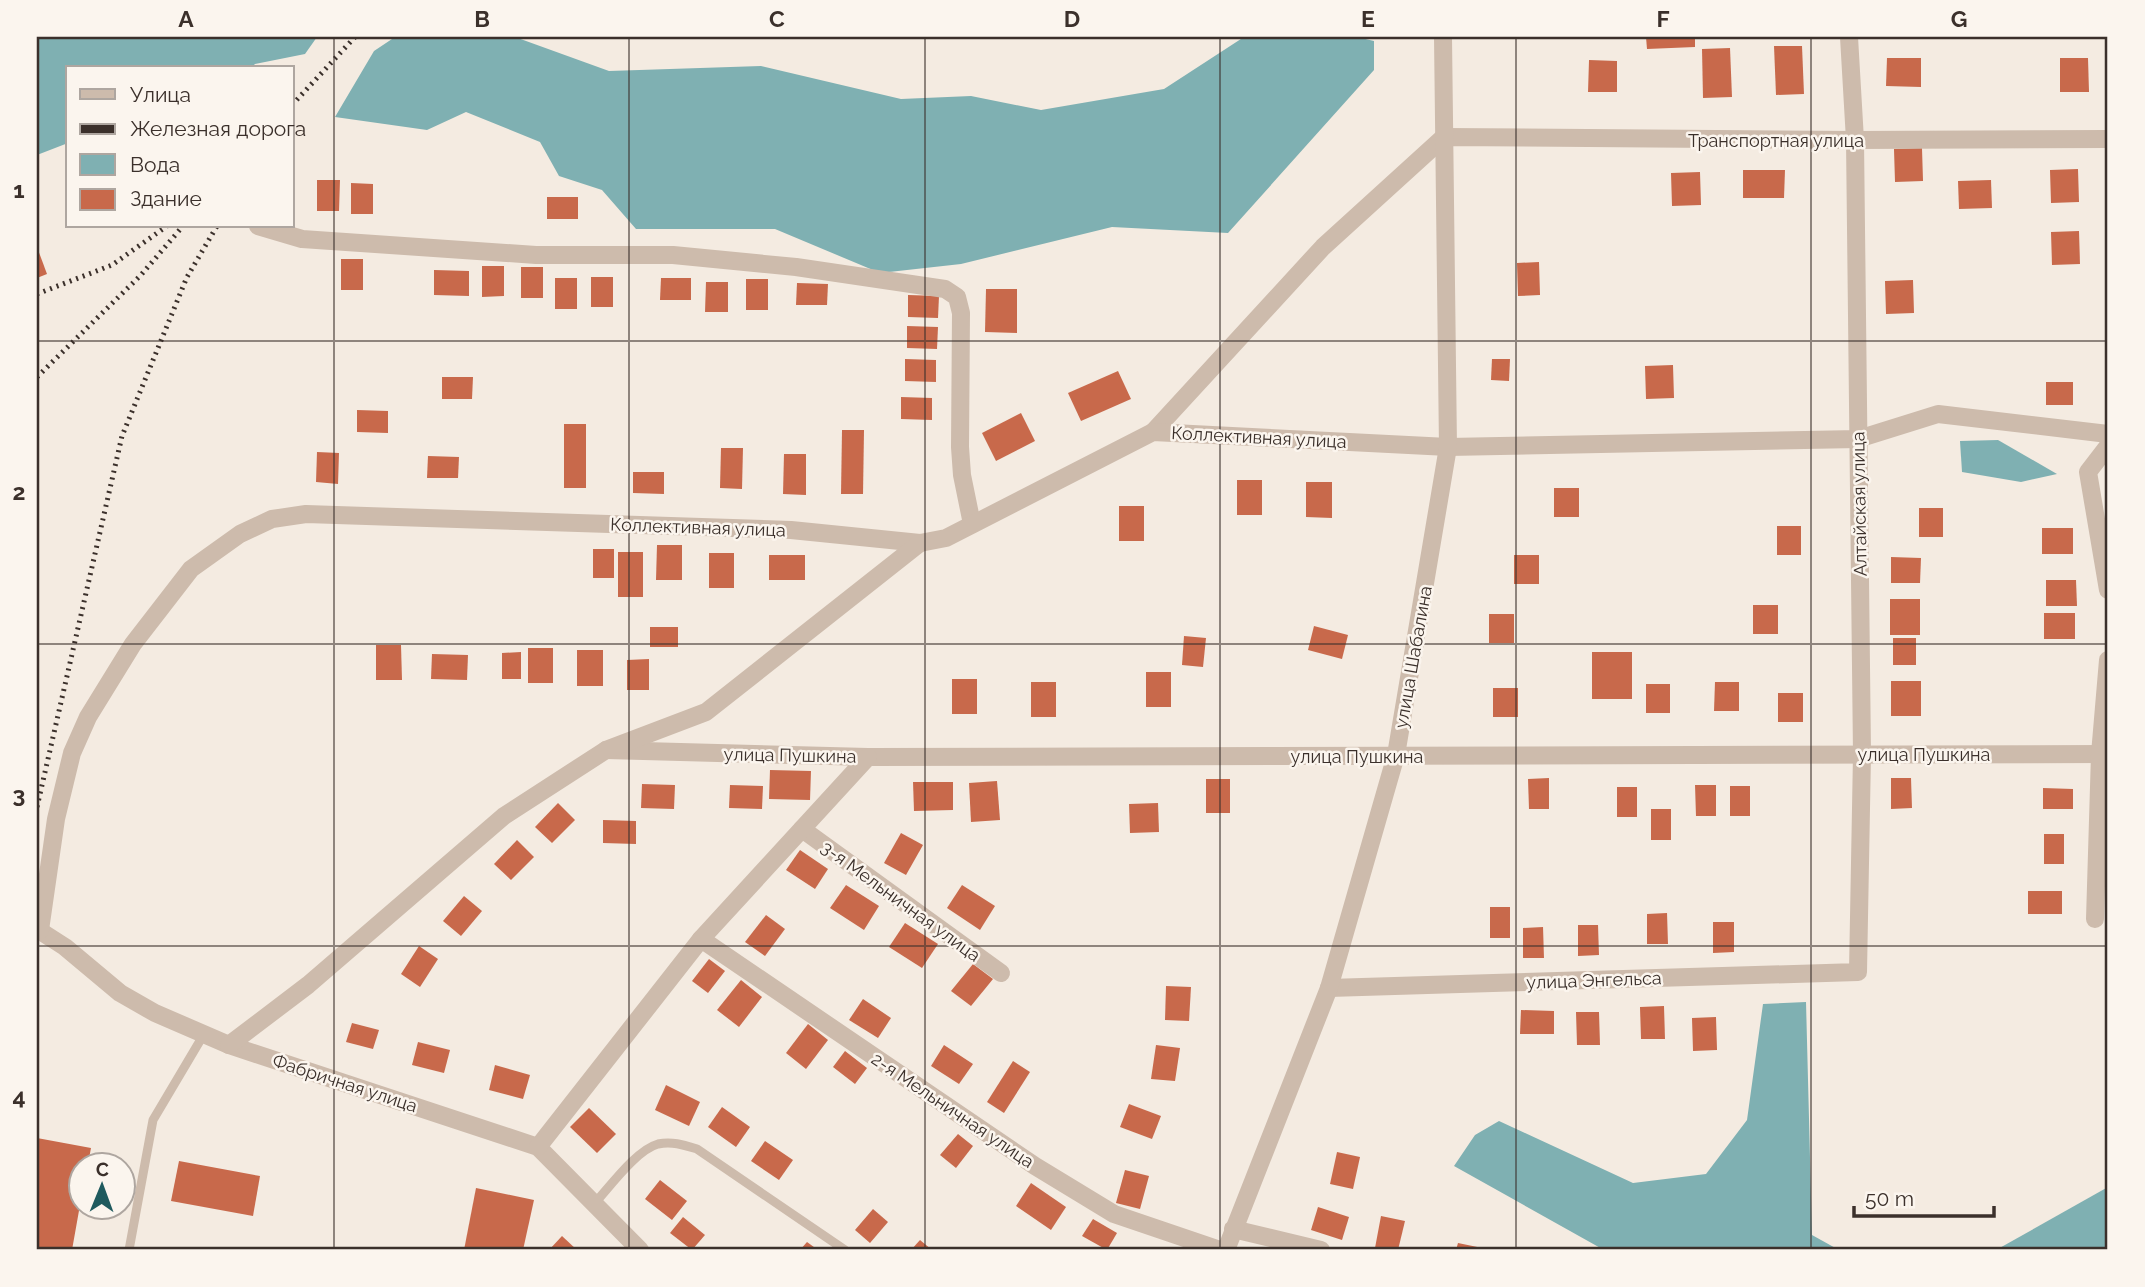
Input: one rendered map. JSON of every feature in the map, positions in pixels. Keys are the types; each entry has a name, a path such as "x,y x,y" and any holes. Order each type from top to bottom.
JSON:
{"street":[{"name":"улица Шабалина","path":"1226,1250 1329,988 1396,755 1448,447 1443,37"},
{"name":"Алтайская улица","path":"1849,37 1855,141 1862,754 1858,972"},
{"name":"Транспортная улица","path":"1444,137 1855,141 2108,139"},
{"path":"1153,432 1324,247 1444,137"},
{"path":"265,228 302,239 536,255 673,256 796,267 945,289 957,297 961,313 960,447 962,475 972,524"},
{"name":"Коллективная улица","path":"38,930 56,818 72,753 88,717 133,645 191,569 240,534 272,519 306,514 791,530 920,543 946,538 1153,432 1448,447 1858,439 1938,414 2108,434"},
{"path":"2108,446 2088,472 2108,590"},
{"path":"229,1045 308,985 504,816 606,750 706,712 920,543"},
{"path":"2095,919 2108,660"},
{"name":"улица Пушкина","path":"606,750 868,757 2104,754"},
{"path":"538,1147 701,939 868,757"},
{"name":"3-я Мельничная улица","path":"802,829 1001,973"},
{"name":"Фабричная улица","path":"38,930 65,947 121,993 155,1013 229,1045 538,1147 640,1250"},
{"name":"2-я Мельничная улица","path":"701,939 1035,1166 1114,1214 1220,1250"},
{"name":"улица Энгельса","path":"1329,988 1858,972"},
{"path":"1233,1229 1321,1250"}],"lane":[{"path":"129,1250 153,1120 204,1034"},
{"path":"593,1205 643,1151 658,1144 677,1143 696,1149 845,1250"}],"water":[{"path":"37,37 317,37 305,54 253,66 66,66 66,144 37,155"},
{"path":"395,37 515,37 609,71 761,66 901,99 971,96 1041,110 1164,89 1244,37 1357,37 1374,41 1374,70 1228,233 1112,227 961,264 880,273 775,229 636,229 602,190 559,176 540,142 466,112 427,130 335,117 374,51"},
{"path":"1998,440 2057,474 2021,482 1962,472 1960,441"},
{"path":"1806,1002 1812,1235 1839,1250 1604,1250 1454,1166 1475,1135 1499,1121 1633,1183 1706,1174 1747,1120 1763,1004"},
{"path":"2108,1187 2108,1250 1996,1250"}],"building":[{"path":"1646,37 1695,37 1695,47 1647,49"},
{"path":"1774,46 1802,46 1804,94 1776,95"},
{"path":"1730,48 1732,97 1703,98 1702,49"},
{"path":"1887,58 1921,58 1921,87 1886,86"},
{"path":"2060,58 2088,58 2089,92 2060,92"},
{"path":"1589,60 1617,61 1617,92 1588,92"},
{"path":"1922,148 1923,181 1895,182 1894,149"},
{"path":"2078,169 2079,202 2051,203 2050,170"},
{"path":"1743,170 1785,170 1784,198 1743,198"},
{"path":"1700,172 1701,205 1672,206 1671,173"},
{"path":"317,180 340,180 339,211 317,211"},
{"path":"1991,180 1992,208 1959,209 1958,181"},
{"path":"351,183 373,184 373,214 351,214"},
{"path":"547,197 578,197 578,219 547,219"},
{"path":"2079,231 2080,264 2052,265 2051,232"},
{"path":"37,247 47,274 37,278"},
{"path":"341,259 363,259 363,290 341,290"},
{"path":"1539,262 1540,295 1518,296 1517,263"},
{"path":"482,266 504,266 504,296 482,297"},
{"path":"521,267 543,267 543,298 521,298"},
{"path":"434,270 469,271 469,296 434,295"},
{"path":"591,277 613,277 613,307 591,307"},
{"path":"555,278 577,278 577,309 555,309"},
{"path":"661,278 691,278 691,300 660,300"},
{"path":"746,279 768,279 768,310 746,310"},
{"path":"1913,280 1914,313 1886,314 1885,281"},
{"path":"706,282 728,282 728,312 705,312"},
{"path":"797,283 828,284 827,305 796,305"},
{"path":"986,289 1017,289 1017,333 985,332"},
{"path":"908,295 939,296 938,318 908,317"},
{"path":"907,326 938,327 937,349 907,348"},
{"path":"905,359 936,360 936,382 905,381"},
{"path":"1492,359 1510,359 1509,381 1491,380"},
{"path":"1673,365 1674,398 1646,399 1645,366"},
{"path":"1118,371 1131,399 1081,421 1068,393"},
{"path":"442,377 473,377 472,399 442,399"},
{"path":"2046,382 2073,382 2073,405 2046,405"},
{"path":"901,397 932,398 932,420 901,419"},
{"path":"357,410 388,411 388,433 357,432"},
{"path":"1021,413 1035,441 996,461 982,433"},
{"path":"564,424 586,424 586,488 564,488"},
{"path":"842,430 864,430 863,494 841,494"},
{"path":"721,448 743,448 742,489 720,488"},
{"path":"317,452 339,453 338,484 316,482"},
{"path":"784,454 806,454 806,495 783,494"},
{"path":"428,456 459,457 458,478 427,478"},
{"path":"633,472 664,472 664,494 633,493"},
{"path":"1237,480 1262,480 1262,515 1237,515"},
{"path":"1306,482 1332,482 1332,518 1306,517"},
{"path":"1554,488 1579,488 1579,517 1554,517"},
{"path":"1119,506 1144,506 1144,541 1119,541"},
{"path":"1919,508 1943,508 1943,537 1919,537"},
{"path":"1777,526 1801,526 1801,555 1777,555"},
{"path":"2042,528 2073,528 2073,554 2042,554"},
{"path":"657,545 682,545 682,580 656,580"},
{"path":"593,549 614,549 614,578 593,578"},
{"path":"618,552 643,552 643,597 618,597"},
{"path":"709,553 734,553 734,588 709,588"},
{"path":"769,555 805,555 805,580 769,580"},
{"path":"1514,555 1539,555 1539,584 1514,584"},
{"path":"1891,557 1921,558 1920,583 1891,583"},
{"path":"2046,580 2076,580 2077,606 2046,606"},
{"path":"1890,599 1920,599 1920,635 1890,635"},
{"path":"1753,605 1778,605 1778,634 1753,634"},
{"path":"2044,613 2075,613 2075,639 2044,639"},
{"path":"1489,614 1514,614 1514,643 1489,643"},
{"path":"1314,626 1348,635 1342,659 1308,650"},
{"path":"650,627 678,627 678,647 650,647"},
{"path":"1184,636 1206,638 1203,667 1182,665"},
{"path":"1893,638 1916,638 1916,665 1893,665"},
{"path":"376,645 401,645 402,680 376,680"},
{"path":"528,648 553,648 553,683 528,683"},
{"path":"577,650 603,650 603,686 577,686"},
{"path":"521,652 521,679 502,679 502,653"},
{"path":"1592,652 1632,652 1632,699 1592,699"},
{"path":"432,654 468,655 467,680 431,679"},
{"path":"649,659 649,690 627,690 627,660"},
{"path":"1146,672 1171,672 1171,707 1146,707"},
{"path":"952,679 977,679 977,714 952,714"},
{"path":"1891,681 1921,681 1921,716 1891,716"},
{"path":"1031,682 1056,682 1056,717 1031,717"},
{"path":"1715,682 1739,682 1739,711 1714,711"},
{"path":"1646,684 1670,684 1670,713 1646,713"},
{"path":"1493,688 1518,688 1518,717 1493,717"},
{"path":"1778,693 1803,693 1803,722 1778,722"},
{"path":"770,770 811,771 810,800 769,799"},
{"path":"1549,778 1549,809 1529,809 1528,779"},
{"path":"1891,778 1911,778 1912,808 1891,809"},
{"path":"1206,779 1230,779 1230,813 1206,813"},
{"path":"997,781 1000,820 971,822 969,783"},
{"path":"913,782 953,782 953,810 914,811"},
{"path":"642,784 675,785 674,809 641,808"},
{"path":"730,785 763,786 762,809 729,808"},
{"path":"1695,785 1716,785 1716,816 1696,816"},
{"path":"1730,786 1750,786 1750,816 1730,816"},
{"path":"1617,787 1637,787 1637,817 1617,817"},
{"path":"2043,788 2073,789 2073,809 2043,809"},
{"path":"558,803 575,820 552,843 535,827"},
{"path":"1158,803 1159,832 1130,833 1129,804"},
{"path":"1651,809 1671,809 1671,840 1651,840"},
{"path":"603,820 636,821 636,844 603,843"},
{"path":"901,833 923,845 906,875 884,863"},
{"path":"2044,834 2064,834 2064,864 2044,864"},
{"path":"517,840 534,857 511,880 494,864"},
{"path":"800,850 828,869 815,889 786,870"},
{"path":"846,885 879,906 864,930 830,908"},
{"path":"962,885 995,906 980,930 947,908"},
{"path":"2028,891 2062,891 2062,914 2028,914"},
{"path":"464,896 482,911 461,936 443,921"},
{"path":"1490,907 1510,907 1510,938 1490,938"},
{"path":"1667,913 1668,944 1647,944 1647,914"},
{"path":"766,915 785,929 765,956 745,942"},
{"path":"1713,922 1734,922 1734,952 1713,953"},
{"path":"905,923 938,944 922,968 889,947"},
{"path":"1578,925 1598,925 1599,955 1578,956"},
{"path":"1543,927 1544,958 1523,958 1523,928"},
{"path":"419,946 438,959 420,987 401,974"},
{"path":"709,959 725,971 708,993 692,981"},
{"path":"973,964 993,979 971,1006 951,991"},
{"path":"741,980 762,997 739,1027 717,1010"},
{"path":"1166,986 1191,987 1189,1021 1165,1020"},
{"path":"863,999 891,1018 878,1038 849,1020"},
{"path":"1664,1006 1665,1039 1641,1039 1640,1007"},
{"path":"1521,1010 1554,1011 1554,1034 1520,1034"},
{"path":"1576,1012 1599,1012 1600,1045 1577,1045"},
{"path":"1716,1017 1717,1050 1693,1051 1692,1018"},
{"path":"352,1023 379,1030 373,1049 346,1042"},
{"path":"808,1024 828,1040 806,1069 786,1053"},
{"path":"418,1042 450,1050 444,1073 412,1065"},
{"path":"944,1045 973,1064 959,1084 931,1066"},
{"path":"1156,1045 1180,1048 1175,1081 1151,1079"},
{"path":"845,1051 867,1068 855,1084 833,1067"},
{"path":"1013,1061 1030,1072 1004,1113 987,1102"},
{"path":"495,1065 530,1075 523,1099 489,1090"},
{"path":"666,1085 700,1102 689,1126 655,1110"},
{"path":"1129,1104 1161,1116 1152,1139 1120,1127"},
{"path":"722,1107 750,1127 736,1147 708,1127"},
{"path":"589,1108 616,1134 597,1153 570,1127"},
{"path":"958,1134 973,1146 956,1168 940,1155"},
{"path":"37,1138 91,1148 66,1150 66,1220 77,1220 72,1250 37,1250"},
{"path":"765,1141 793,1160 779,1180 751,1161"},
{"path":"1337,1152 1360,1157 1353,1189 1330,1184"},
{"path":"179,1161 260,1176 253,1216 171,1201"},
{"path":"1125,1170 1149,1176 1140,1209 1116,1203"},
{"path":"660,1180 687,1201 672,1220 645,1199"},
{"path":"1031,1183 1066,1207 1051,1230 1016,1206"},
{"path":"476,1188 534,1200 523,1250 464,1250"},
{"path":"1318,1207 1349,1217 1342,1240 1311,1230"},
{"path":"873,1209 888,1222 870,1243 855,1230"},
{"path":"1381,1216 1405,1221 1398,1250 1375,1248"},
{"path":"683,1217 705,1235 692,1250 670,1233"},
{"path":"1093,1219 1117,1233 1107,1250 1082,1236"},
{"path":"562,1236 577,1250 549,1250"},
{"path":"920,1240 932,1250 911,1250"},
{"path":"807,1242 818,1250 800,1250"},
{"path":"1458,1243 1487,1249 1487,1250 1456,1250"}],"railway":[{"path":"294,103 355,37"},
{"path":"37,294 112,265 164,228"},
{"path":"37,377 141,275 181,228"},
{"path":"37,807 122,436 187,277 216,228"}]}
